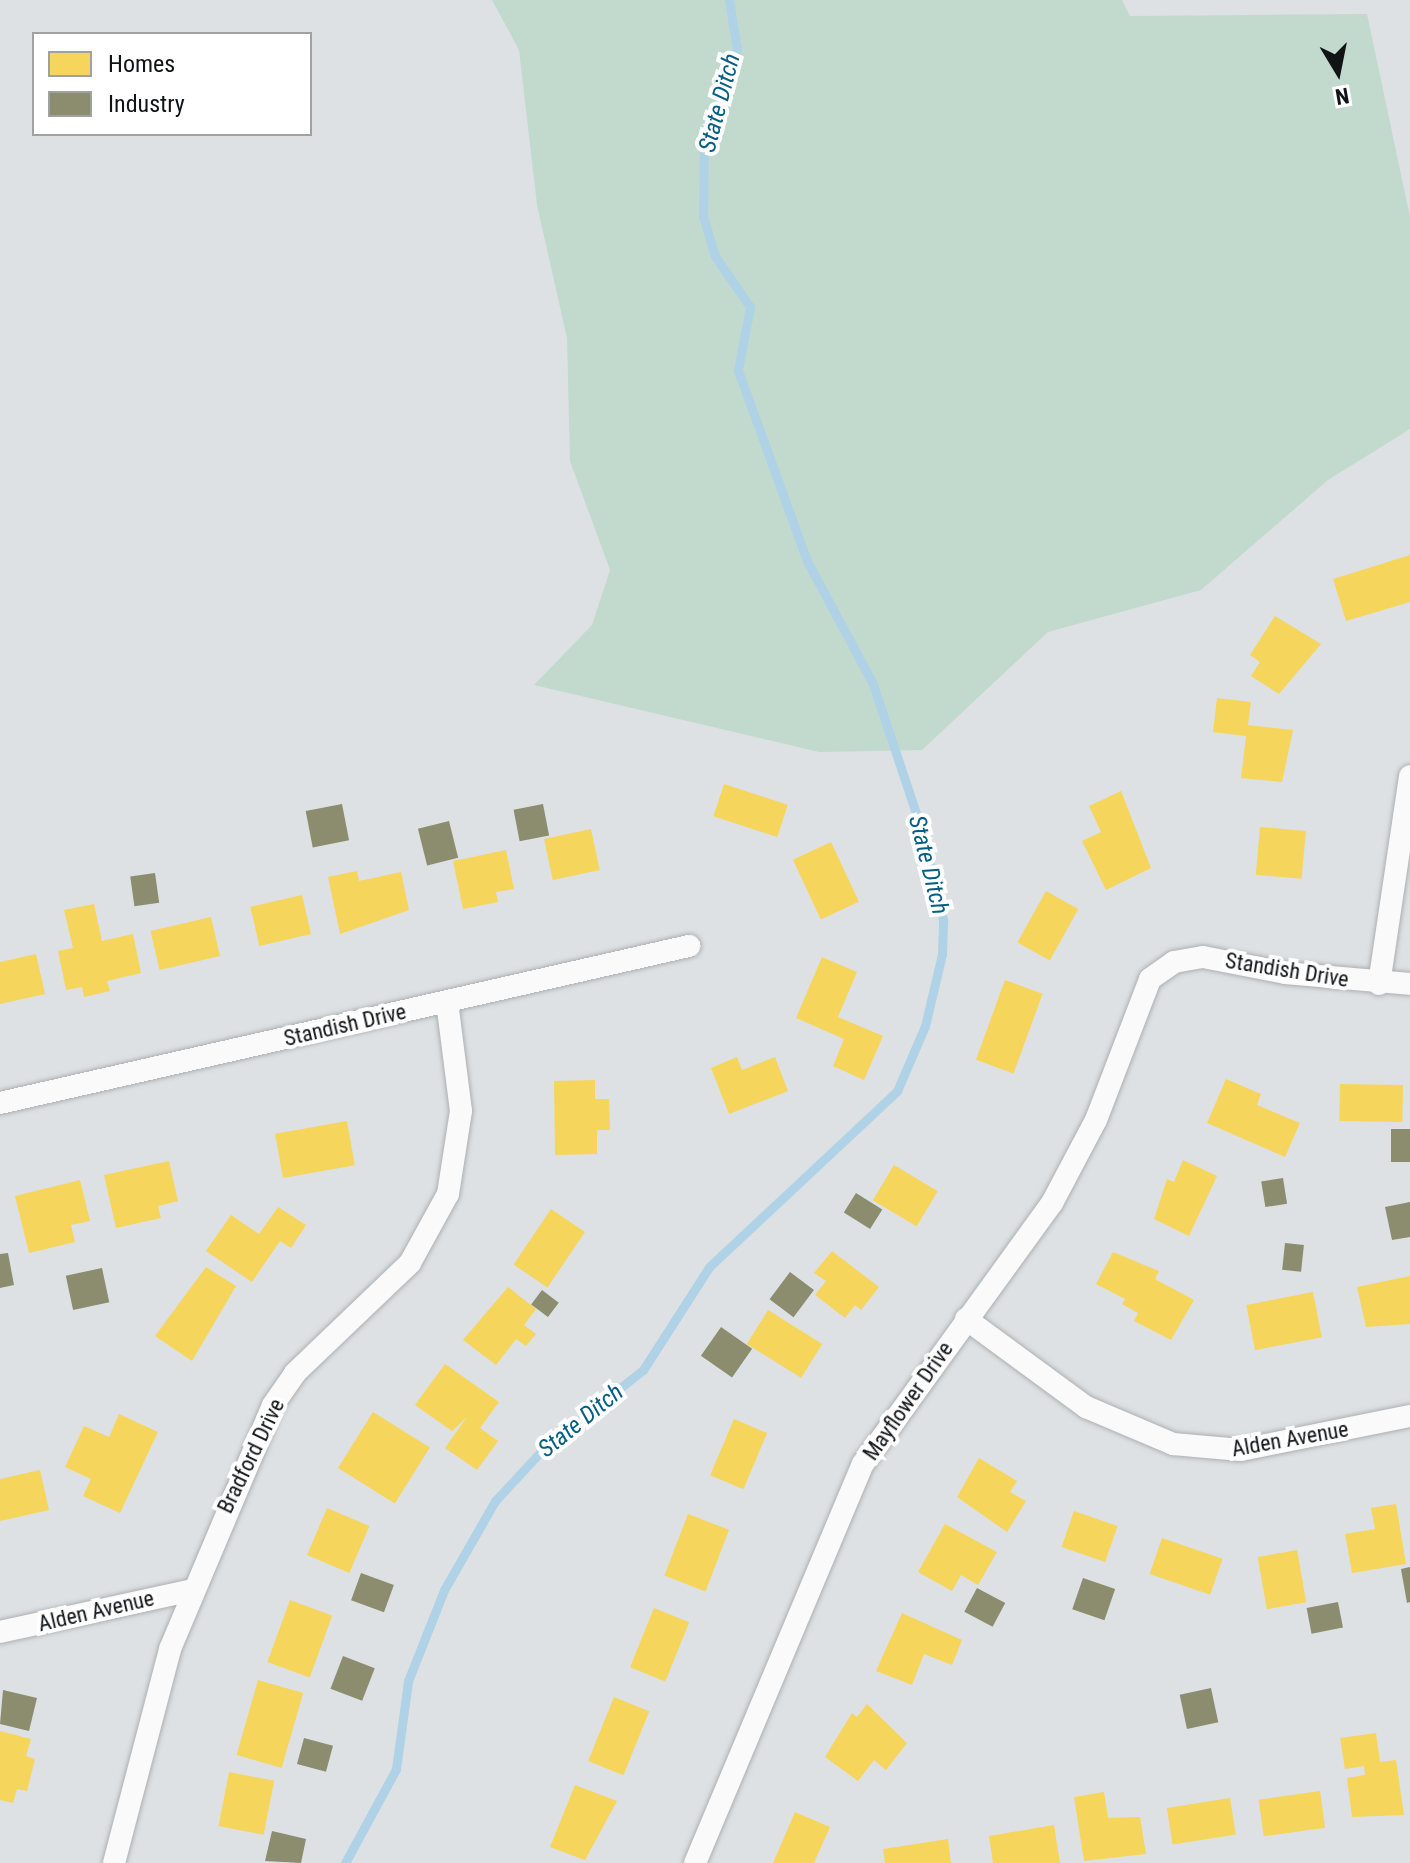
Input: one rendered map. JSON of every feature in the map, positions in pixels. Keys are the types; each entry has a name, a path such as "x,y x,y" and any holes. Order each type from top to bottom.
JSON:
{"street":[{"path":"1379,984 1410,776"},
{"name":"Standish Drive","path":"0,1103 689,946"},
{"name":"Standish Drive","path":"1165,967 1203,957 1379,984 1410,984"},
{"name":"Mayflower Drive","path":"695,1863 852,1485 894,1413 1066,1179 1107,1094 1142,991 1165,967"},
{"name":"Bradford Drive","path":"114,1863 146,1725 192,1590 273,1405 295,1373 402,1273 443,1206 461,1129 447,1002"},
{"name":"Alden Avenue","path":"966,1319 1086,1407 1173,1444 1241,1450 1410,1416"},
{"name":"Alden Avenue","path":"0,1632 192,1590"}],"green space":[{"path":"492,0 1122,0 1130,16 1367,14 1410,217 1410,429 1328,480 1201,590 1048,632 922,750 819,752 534,685 592,625 610,570 570,461 567,338 537,205 519,50"}],"building: Homes":[{"path":"1410,555 1410,602 1346,621 1333,579"},
{"path":"1275,616 1321,644 1279,694 1251,676 1260,662 1250,655"},
{"path":"1217,698 1251,702 1248,725 1293,730 1282,782 1241,778 1246,736 1213,732"},
{"path":"724,784 788,805 777,837 713,816"},
{"path":"1121,791 1151,868 1106,890 1082,841 1101,832 1089,806"},
{"path":"1260,827 1306,831 1302,879 1256,875"},
{"path":"591,829 600,870 553,880 544,839"},
{"path":"831,842 859,902 821,920 793,860"},
{"path":"506,850 514,889 496,892 498,902 463,909 453,861"},
{"path":"357,871 359,881 401,872 409,910 340,934 328,877"},
{"path":"1046,891 1078,909 1050,961 1017,943"},
{"path":"302,895 311,934 259,946 250,907"},
{"path":"94,904 102,941 133,934 141,973 107,981 110,991 84,997 82,987 66,990 58,951 73,948 64,910"},
{"path":"211,917 220,956 160,970 151,931"},
{"path":"36,954 45,994 0,1004 0,962"},
{"path":"822,957 857,972 838,1017 883,1036 864,1080 833,1066 844,1039 796,1018"},
{"path":"1005,980 1043,994 1014,1074 976,1060"},
{"path":"737,1057 742,1070 775,1057 788,1091 729,1114 711,1068"},
{"path":"1226,1079 1261,1094 1257,1105 1300,1123 1285,1157 1207,1123"},
{"path":"595,1080 595,1099 609,1099 610,1130 597,1130 597,1154 555,1155 554,1081"},
{"path":"1340,1084 1403,1085 1402,1122 1339,1121"},
{"path":"347,1121 355,1165 283,1178 275,1134"},
{"path":"1183,1160 1217,1176 1189,1236 1154,1219 1167,1179 1174,1182"},
{"path":"169,1161 178,1201 158,1206 161,1218 116,1228 104,1175"},
{"path":"894,1165 938,1191 917,1226 873,1200"},
{"path":"80,1180 90,1221 71,1225 75,1242 29,1253 15,1196"},
{"path":"278,1207 306,1225 291,1248 280,1241 252,1282 206,1251 231,1215 259,1234"},
{"path":"551,1209 585,1232 548,1287 514,1265"},
{"path":"832,1251 879,1287 861,1310 855,1305 845,1318 815,1295 826,1281 814,1273"},
{"path":"1113,1252 1159,1271 1155,1279 1194,1300 1171,1340 1134,1321 1138,1313 1122,1304 1125,1299 1096,1284"},
{"path":"206,1267 236,1286 192,1361 155,1336"},
{"path":"1410,1276 1410,1324 1366,1327 1357,1287"},
{"path":"508,1287 536,1309 524,1325 536,1334 526,1346 516,1339 496,1365 463,1340"},
{"path":"1313,1292 1322,1337 1255,1350 1246,1305"},
{"path":"768,1310 822,1344 801,1378 747,1344"},
{"path":"445,1364 499,1402 480,1428 498,1441 477,1470 445,1448 467,1417 452,1431 415,1405"},
{"path":"373,1412 430,1448 395,1503 338,1468"},
{"path":"119,1414 158,1432 120,1513 83,1496 91,1479 65,1467 84,1426 109,1437"},
{"path":"734,1419 767,1433 743,1489 710,1475"},
{"path":"979,1458 1017,1481 1010,1492 1026,1501 1007,1532 957,1497"},
{"path":"40,1470 49,1510 0,1521 0,1479"},
{"path":"1396,1504 1406,1564 1352,1573 1345,1534 1375,1529 1371,1508"},
{"path":"327,1508 369,1526 349,1573 307,1555"},
{"path":"1074,1511 1117,1526 1105,1562 1062,1547"},
{"path":"688,1514 729,1530 705,1591 664,1576"},
{"path":"945,1524 997,1552 978,1585 961,1575 952,1591 918,1572"},
{"path":"1162,1538 1223,1559 1210,1595 1150,1574"},
{"path":"1297,1550 1306,1602 1267,1609 1258,1557"},
{"path":"290,1600 332,1615 310,1677 267,1662"},
{"path":"654,1608 689,1622 665,1682 630,1667"},
{"path":"902,1613 962,1640 952,1665 924,1654 912,1685 876,1671"},
{"path":"258,1680 303,1693 282,1768 237,1755"},
{"path":"614,1697 649,1711 623,1775 588,1761"},
{"path":"867,1704 907,1743 886,1770 874,1760 858,1781 825,1757 852,1713 857,1717"},
{"path":"0,1731 31,1739 26,1756 35,1759 27,1791 17,1789 13,1803 0,1800"},
{"path":"1376,1733 1380,1762 1396,1760 1404,1815 1352,1817 1347,1778 1365,1775 1364,1766 1345,1769 1340,1738"},
{"path":"229,1772 274,1781 264,1835 219,1826"},
{"path":"575,1785 617,1801 585,1860 550,1847"},
{"path":"1320,1791 1325,1828 1264,1836 1259,1800"},
{"path":"1104,1792 1108,1818 1140,1817 1146,1854 1084,1861 1074,1797"},
{"path":"1230,1798 1236,1835 1173,1845 1167,1808"},
{"path":"795,1812 830,1827 814,1863 773,1863"},
{"path":"1054,1825 1060,1863 993,1863 989,1836"},
{"path":"948,1839 951,1863 885,1863 883,1849"}],"building: Industry":[{"path":"342,804 349,840 313,847 306,811"},
{"path":"543,804 549,835 520,841 514,810"},
{"path":"449,821 458,858 427,866 418,829"},
{"path":"155,873 159,903 134,906 130,876"},
{"path":"1391,1129 1410,1129 1410,1162 1391,1162"},
{"path":"1283,1178 1287,1204 1265,1207 1261,1181"},
{"path":"856,1193 882,1209 870,1229 844,1213"},
{"path":"1410,1202 1410,1237 1392,1240 1385,1207"},
{"path":"1285,1243 1304,1245 1301,1272 1282,1270"},
{"path":"8,1253 14,1285 0,1288 0,1254"},
{"path":"102,1268 109,1302 73,1310 66,1276"},
{"path":"790,1272 814,1290 793,1317 770,1299"},
{"path":"542,1290 559,1303 548,1317 531,1304"},
{"path":"721,1327 752,1349 732,1377 701,1356"},
{"path":"1410,1567 1410,1602 1407,1603 1401,1569"},
{"path":"361,1573 394,1585 384,1612 351,1600"},
{"path":"1083,1578 1115,1589 1104,1620 1072,1609"},
{"path":"977,1588 1005,1603 993,1627 964,1612"},
{"path":"1338,1602 1343,1628 1312,1634 1307,1608"},
{"path":"343,1656 375,1668 362,1701 330,1689"},
{"path":"1211,1688 1218,1722 1187,1729 1180,1695"},
{"path":"3,1690 37,1698 29,1731 0,1724"},
{"path":"304,1738 333,1746 326,1772 297,1764"},
{"path":"272,1831 306,1839 301,1863 265,1861"}],"waterway":[{"name":"State Ditch","path":"345,1863 396,1769 408,1681 444,1590 495,1501 545,1447 643,1370 709,1267 897,1091 925,1026 942,954 943,920 924,837 872,682 807,561 738,370 750,307 715,256 703,216 704,142 737,49 729,0"}]}
